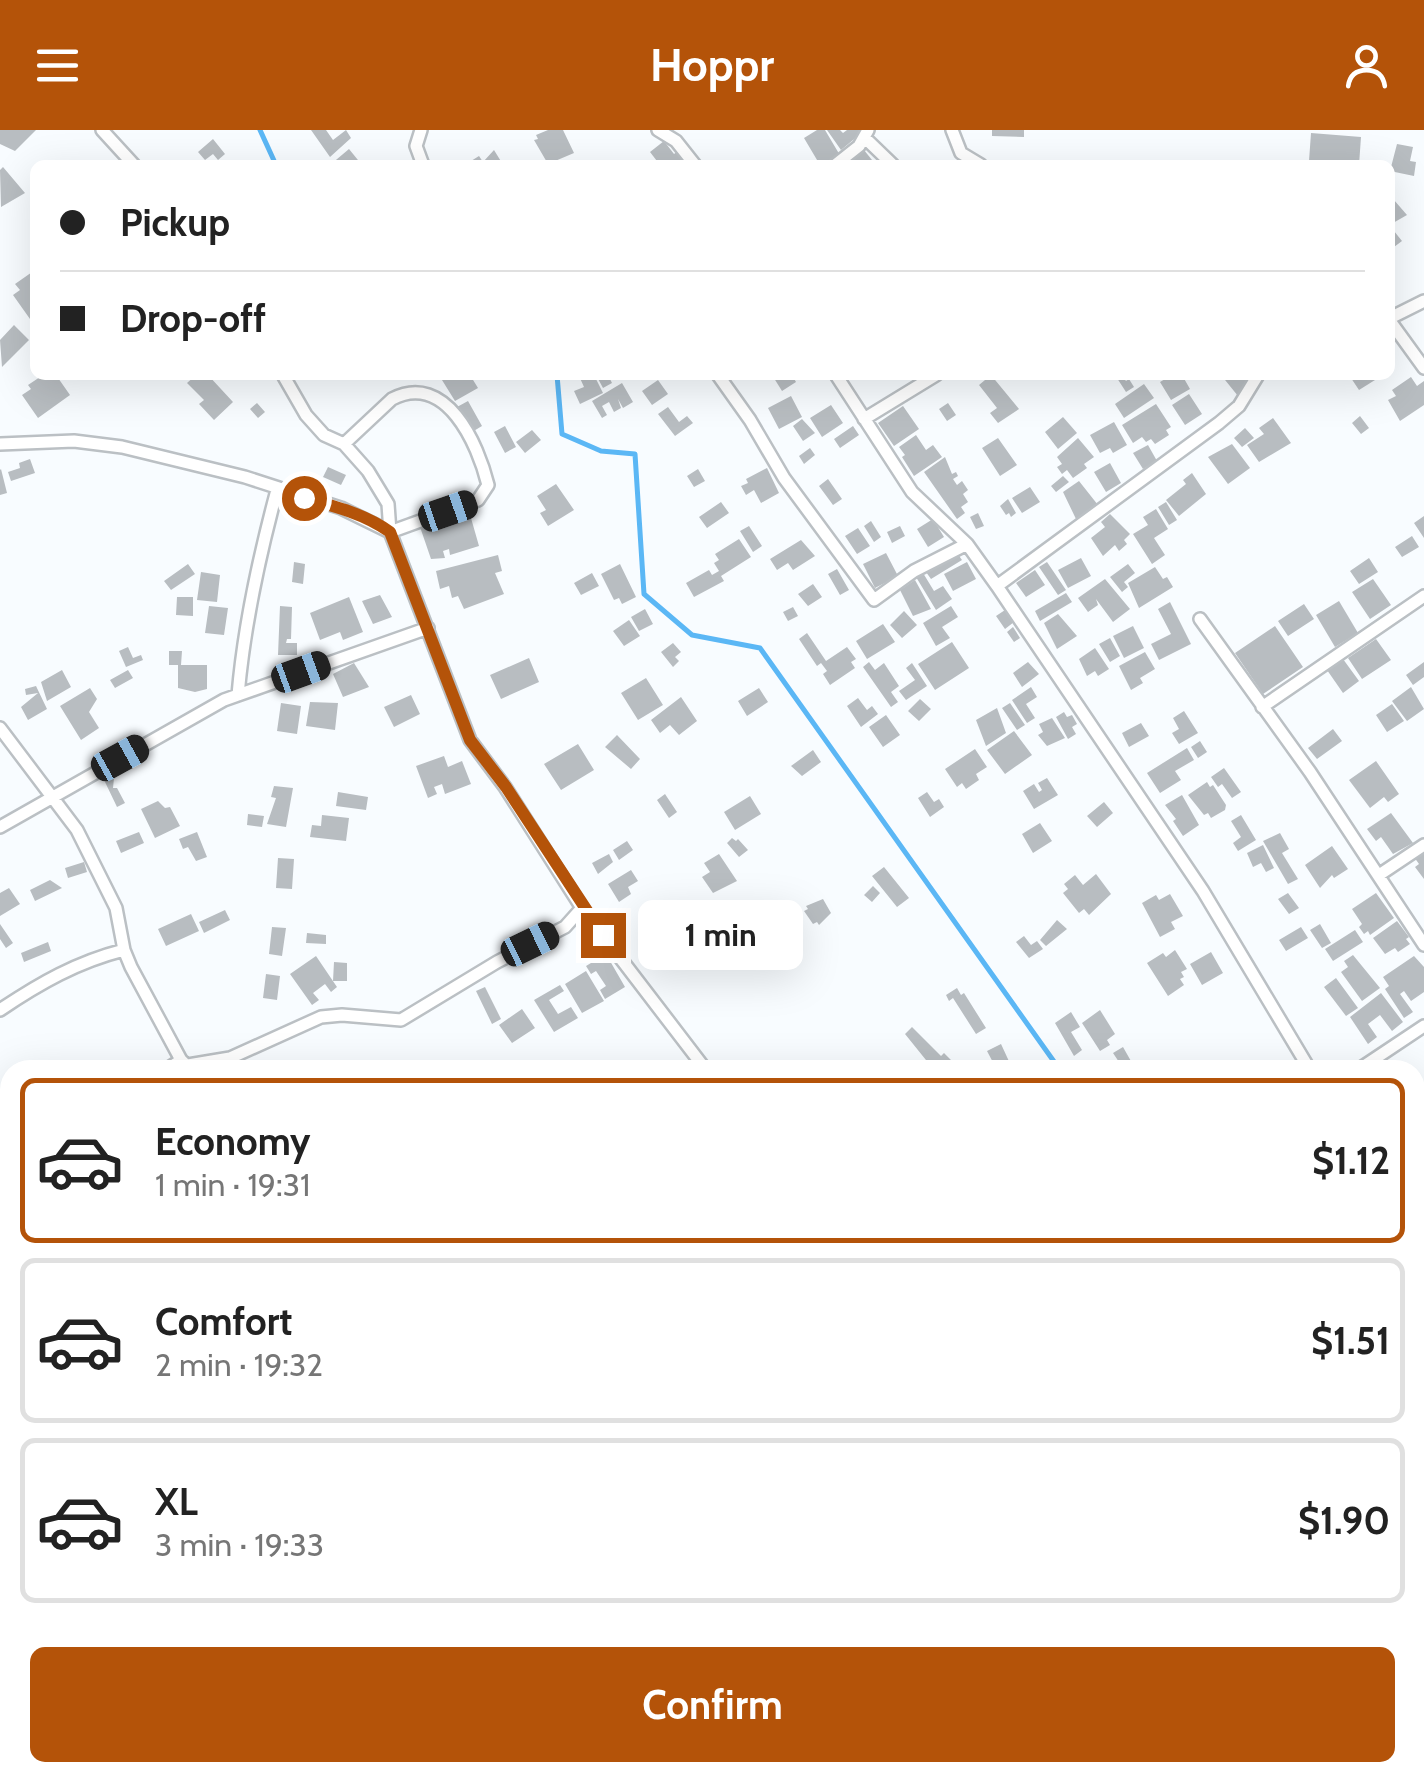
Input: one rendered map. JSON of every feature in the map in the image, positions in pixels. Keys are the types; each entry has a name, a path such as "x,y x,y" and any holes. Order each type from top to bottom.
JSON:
{"street":[{"path":"102,130 129,160"},
{"path":"421,130 416,146 421,160"},
{"path":"658,130 676,141 691,160"},
{"path":"952,130 961,153 972,160"},
{"path":"840,160 866,134 889,160"},
{"path":"1395,317 1424,300"},
{"path":"1395,327 1424,368"},
{"path":"286,380 306,415 324,435 344,444 368,471 388,504 390,532 470,740 506,787 582,908 698,1060"},
{"path":"722,380 784,478 874,600 914,571 967,544"},
{"path":"839,380 912,492 967,544 997,586 1202,891 1304,1060"},
{"path":"864,419 928,380"},
{"path":"997,586 1240,406 1255,380"},
{"path":"344,444 392,399 402,394 426,393 453,410 482,461 488,485 478,500 390,532"},
{"path":"0,444 98,442 244,477 341,508 390,532"},
{"path":"238,695 258,562 277,490"},
{"path":"1262,707 1424,596"},
{"path":"1200,619 1424,946"},
{"path":"0,826 238,695 428,628"},
{"path":"0,728 77,830 119,918 124,950 183,1060"},
{"path":"1379,876 1424,844"},
{"path":"217,1060 230,1058 321,1016 401,1020 497,962 564,928 582,908"},
{"path":"0,1010 61,972 124,950"},
{"path":"1373,1060 1424,1026"}],"building":[{"path":"0,130 36,130 15,151 0,144"},
{"path":"311,130 326,130 333,140 346,130 351,138 330,157"},
{"path":"563,130 574,153 546,160 534,140 538,139 536,135"},
{"path":"825,130 841,157 817,160 804,138"},
{"path":"827,130 843,133 865,130 841,150"},
{"path":"992,130 1024,130 1024,137 992,136"},
{"path":"1311,133 1361,137 1359,160 1309,160"},
{"path":"213,139 225,154 218,160 213,154 205,160 198,152"},
{"path":"664,141 674,154 678,151 685,160 656,160 650,152"},
{"path":"1397,144 1413,147 1410,161 1416,162 1414,176 1395,172"},
{"path":"349,149 358,160 336,160"},
{"path":"494,150 500,160 485,160"},
{"path":"864,150 872,160 852,160"},
{"path":"3,167 25,193 1,207 0,170"},
{"path":"1395,201 1407,215 1395,222"},
{"path":"30,274 30,319 13,295 20,290 15,284"},
{"path":"14,325 29,340 2,367 0,340"},
{"path":"1411,377 1417,386 1424,381 1424,405 1400,421 1388,400 1396,396 1392,390"},
{"path":"36,380 60,380 70,395 38,418 22,395 31,389 28,385"},
{"path":"213,380 233,402 214,420 199,404 204,400 187,383"},
{"path":"442,380 473,380 478,388 455,401"},
{"path":"581,380 596,380 603,393 580,404 574,391 584,387"},
{"path":"599,380 610,380 612,383 603,388"},
{"path":"658,380 668,394 652,405 642,391"},
{"path":"775,380 795,380 796,382 782,391"},
{"path":"995,380 1019,409 998,423 990,413 997,408 979,385"},
{"path":"1118,380 1130,380 1134,387 1126,392"},
{"path":"1185,380 1190,389 1171,400 1160,382"},
{"path":"1225,380 1250,380 1253,384 1238,396"},
{"path":"1352,380 1375,380 1359,390"},
{"path":"622,383 633,402 623,408 618,399 621,408 614,412 609,402 602,406 607,415 602,418 592,401"},
{"path":"1144,384 1154,398 1124,418 1115,404"},
{"path":"1189,394 1202,414 1185,425 1172,405"},
{"path":"791,396 802,417 779,429 768,408"},
{"path":"468,401 482,426 472,432 457,407"},
{"path":"257,403 265,412 258,418 250,409"},
{"path":"948,403 956,415 947,421 939,409"},
{"path":"1156,404 1171,427 1166,430 1169,435 1155,444 1142,437 1133,443 1122,425"},
{"path":"831,405 843,423 822,437 810,418"},
{"path":"903,406 919,429 894,446 878,423"},
{"path":"668,407 679,422 687,416 693,423 675,436 658,414"},
{"path":"1360,416 1369,428 1361,434 1352,423"},
{"path":"1063,417 1077,433 1058,449 1045,432"},
{"path":"1273,418 1291,443 1259,462 1247,445 1264,434 1259,428"},
{"path":"802,419 815,433 803,441 793,426"},
{"path":"1114,422 1127,445 1113,453 1110,448 1100,453 1090,435"},
{"path":"505,426 516,447 505,453 494,432"},
{"path":"853,426 859,435 840,448 834,439"},
{"path":"1245,428 1254,438 1242,447 1234,438"},
{"path":"532,430 541,440 525,453 516,442"},
{"path":"916,435 926,450 933,445 942,457 914,476 899,447"},
{"path":"998,438 1017,465 1000,476 982,448"},
{"path":"1078,438 1094,457 1073,478 1067,470 1062,474 1057,457"},
{"path":"1232,444 1250,468 1228,484 1208,457"},
{"path":"1148,445 1157,461 1143,469 1133,453"},
{"path":"810,448 815,455 804,464 799,456"},
{"path":"945,457 952,474 956,472 958,476 953,479 957,485 962,481 968,490 963,494 968,502 961,507 965,513 957,519 924,472"},
{"path":"30,459 35,473 11,481 8,472"},
{"path":"1110,463 1121,483 1106,492 1094,472"},
{"path":"328,467 346,475 341,485 323,477"},
{"path":"767,468 779,493 761,503 754,490 746,495 741,486"},
{"path":"698,469 705,481 694,487 687,476"},
{"path":"0,470 7,493 0,495"},
{"path":"1192,473 1206,494 1179,516 1166,500 1186,484 1183,480"},
{"path":"1063,476 1069,482 1056,492 1051,486"},
{"path":"828,479 842,499 833,505 819,486"},
{"path":"1079,481 1098,505 1076,519 1063,492"},
{"path":"556,484 574,510 548,526 540,513 546,510 537,496"},
{"path":"1030,487 1040,502 1022,513 1012,498"},
{"path":"1008,499 1016,513 1011,517 1000,506"},
{"path":"721,502 729,513 707,528 699,517"},
{"path":"1166,502 1177,520 1169,525 1158,507"},
{"path":"1156,509 1168,529 1154,538 1165,555 1152,564 1133,534 1148,525 1143,517"},
{"path":"978,513 984,526 976,529 970,517"},
{"path":"1110,514 1130,534 1119,551 1115,545 1103,556 1091,538 1105,527 1101,522"},
{"path":"1424,516 1424,538 1414,523"},
{"path":"471,518 479,546 450,555 449,549 443,551 445,558 431,559 419,524 430,519 435,527"},
{"path":"933,519 944,537 928,547 917,529"},
{"path":"871,521 881,537 874,542 864,526"},
{"path":"749,526 762,546 753,552 740,531"},
{"path":"900,526 905,536 892,543 887,532"},
{"path":"858,528 870,546 857,554 845,536"},
{"path":"1412,536 1419,547 1402,557 1395,547"},
{"path":"739,539 751,557 721,576 724,581 694,597 686,583 709,570 712,575 719,571 714,563 719,560 715,554"},
{"path":"801,540 815,556 793,570 788,563 777,570 770,559"},
{"path":"886,553 898,576 875,588 863,564"},
{"path":"957,553 962,560 931,579 926,572"},
{"path":"498,555 502,571 495,573 504,594 464,609 458,596 452,598 449,586 440,589 436,571"},
{"path":"1081,558 1091,576 1068,588 1058,570"},
{"path":"1369,558 1378,572 1359,584 1350,571"},
{"path":"294,562 305,564 303,584 292,582"},
{"path":"967,562 976,579 953,591 944,574"},
{"path":"1047,562 1066,590 1058,595 1039,567"},
{"path":"188,564 195,574 171,590 164,581"},
{"path":"620,564 636,597 622,604 619,598 614,600 601,574"},
{"path":"1128,564 1135,573 1124,582 1128,587 1122,592 1110,577"},
{"path":"1155,567 1173,587 1139,608 1128,583"},
{"path":"837,569 849,590 840,595 828,574"},
{"path":"1035,570 1045,585 1026,597 1016,583"},
{"path":"201,572 220,575 217,602 197,600"},
{"path":"592,573 599,586 581,595 574,583"},
{"path":"923,573 934,591 943,586 952,599 936,610 916,577"},
{"path":"1105,579 1130,609 1113,622 1096,599 1098,605 1088,612 1078,598"},
{"path":"1373,579 1391,605 1370,619 1352,592"},
{"path":"915,580 931,609 913,616 900,590"},
{"path":"813,584 822,597 808,606 798,594"},
{"path":"1066,593 1072,602 1040,621 1035,611"},
{"path":"380,595 392,617 373,624 362,601"},
{"path":"177,597 193,597 193,616 176,615"},
{"path":"349,597 363,632 343,640 340,632 320,640 310,613"},
{"path":"1339,601 1358,633 1335,647 1316,615"},
{"path":"1170,602 1191,644 1159,660 1151,644 1171,634 1158,609"},
{"path":"1304,604 1314,619 1288,636 1278,621"},
{"path":"209,606 228,608 224,635 205,633"},
{"path":"280,606 292,607 291,639 286,643 297,643 297,655 278,655"},
{"path":"951,606 958,617 942,627 950,638 936,646 923,623"},
{"path":"793,607 798,616 788,621 783,612"},
{"path":"645,609 653,624 639,631 631,617"},
{"path":"1005,610 1014,622 1005,629 996,616"},
{"path":"904,611 917,625 902,638 890,625"},
{"path":"1058,614 1077,636 1057,649 1044,623"},
{"path":"629,620 640,636 624,646 613,631"},
{"path":"883,624 895,642 867,659 856,641"},
{"path":"1133,626 1144,648 1124,658 1113,636"},
{"path":"1275,626 1303,667 1263,694 1235,653"},
{"path":"1013,627 1020,638 1014,642 1007,632"},
{"path":"807,633 826,661 847,647 856,659 851,662 855,668 830,685 823,674 827,671 821,663 817,666 799,639"},
{"path":"1110,638 1120,656 1110,662 1099,644"},
{"path":"1376,639 1391,660 1362,679 1348,658"},
{"path":"952,642 969,668 935,690 918,664"},
{"path":"673,643 681,652 673,667 661,652"},
{"path":"128,647 133,658 141,655 143,660 126,667 119,651"},
{"path":"1095,648 1109,669 1098,676 1095,671 1087,676 1079,659"},
{"path":"169,651 182,651 181,665 207,665 207,689 195,692 178,688 178,665 169,665"},
{"path":"1145,652 1155,669 1140,678 1143,683 1131,690 1119,666"},
{"path":"529,658 539,682 501,699 490,675"},
{"path":"1343,659 1359,681 1343,693 1327,670"},
{"path":"869,662 875,670 884,663 899,686 891,692 898,702 891,707 863,667"},
{"path":"1028,662 1039,674 1022,687 1013,673"},
{"path":"1424,662 1424,677 1413,685 1406,675"},
{"path":"354,663 369,687 343,697 333,674"},
{"path":"912,663 927,686 906,700 899,691 915,680 906,668"},
{"path":"62,670 71,687 47,701 41,682"},
{"path":"128,670 133,678 115,688 110,680"},
{"path":"646,678 663,705 638,720 621,693"},
{"path":"36,686 47,709 28,720 21,707 38,693 26,695 25,689"},
{"path":"1031,687 1037,697 1026,704 1035,718 1027,723 1012,700"},
{"path":"1411,687 1424,709 1407,721 1392,701"},
{"path":"90,688 97,699 89,712 99,728 81,740 60,706"},
{"path":"759,688 768,702 747,716 738,701"},
{"path":"411,695 420,714 394,727 384,707"},
{"path":"681,697 697,721 679,735 670,725 660,733 651,720"},
{"path":"858,698 867,710 872,706 878,714 861,727 847,706"},
{"path":"920,699 931,709 919,721 908,711"},
{"path":"310,702 338,703 335,730 306,726"},
{"path":"281,703 301,706 297,734 277,731"},
{"path":"1010,703 1025,725 1017,730 1002,708"},
{"path":"1392,704 1404,721 1387,732 1376,715"},
{"path":"997,708 1006,733 986,746 976,720"},
{"path":"1184,711 1198,733 1179,744 1172,733 1179,729 1173,718"},
{"path":"1064,712 1067,717 1072,715 1077,724 1072,727 1076,734 1068,739 1056,717"},
{"path":"886,715 900,735 883,747 869,727"},
{"path":"1052,718 1065,738 1047,746 1038,735 1043,732 1039,724"},
{"path":"1141,723 1149,736 1129,747 1122,733"},
{"path":"1333,729 1342,741 1317,759 1308,748"},
{"path":"1014,731 1032,755 1005,774 987,750"},
{"path":"617,735 640,759 631,769 605,747"},
{"path":"1200,741 1207,752 1198,758 1191,747"},
{"path":"578,744 594,770 561,790 544,764"},
{"path":"1187,748 1194,760 1175,771 1181,780 1160,793 1147,773"},
{"path":"975,749 987,767 976,774 979,780 966,789 962,783 957,787 945,769"},
{"path":"813,750 821,762 802,776 791,766"},
{"path":"444,756 448,767 462,761 471,784 445,794 442,784 434,787 437,794 428,798 416,766"},
{"path":"1376,761 1399,794 1388,802 1384,797 1370,808 1349,780"},
{"path":"1224,768 1241,792 1232,798 1211,777"},
{"path":"114,778 113,788 117,788 125,803 117,807 105,782"},
{"path":"1047,778 1058,795 1034,809 1023,791 1034,784 1039,792 1042,790 1038,783"},
{"path":"1207,782 1226,805 1225,810 1211,818 1188,795"},
{"path":"274,786 293,788 286,827 267,824 276,798 271,797"},
{"path":"338,792 368,797 366,810 336,806"},
{"path":"927,792 944,807 930,817 918,798"},
{"path":"665,794 677,812 669,818 657,800"},
{"path":"1182,795 1199,825 1183,836 1165,805"},
{"path":"750,796 761,814 735,830 724,812"},
{"path":"158,801 165,808 170,807 180,826 155,838 141,809"},
{"path":"1104,802 1113,813 1097,827 1087,816"},
{"path":"1391,813 1413,843 1393,854 1381,837 1376,841 1367,829"},
{"path":"248,814 264,816 262,827 247,825"},
{"path":"322,815 349,818 346,841 310,837 312,825 321,826"},
{"path":"1241,815 1256,840 1238,851 1233,843 1241,837 1231,821"},
{"path":"1040,823 1052,841 1033,853 1022,834"},
{"path":"139,832 144,843 121,853 116,841"},
{"path":"197,832 207,857 196,861 179,839"},
{"path":"1280,833 1289,849 1282,853 1298,879 1288,884 1263,841"},
{"path":"732,838 748,850 739,857 727,843"},
{"path":"627,841 633,850 619,860 613,850"},
{"path":"1263,845 1274,868 1266,872 1261,863 1253,867 1247,853"},
{"path":"1332,846 1348,869 1334,878 1332,875 1320,888 1305,865"},
{"path":"1424,850 1424,879 1415,867 1419,864 1414,857"},
{"path":"609,854 613,862 598,874 592,863"},
{"path":"719,854 737,881 713,893 702,877 710,872 704,863"},
{"path":"278,858 294,859 292,889 276,888"},
{"path":"84,862 87,872 68,878 65,868"},
{"path":"884,867 909,898 897,907 872,876"},
{"path":"631,870 638,881 628,887 631,894 619,902 608,884"},
{"path":"1096,874 1111,894 1089,915 1084,909 1079,913 1063,893 1068,889 1064,884 1075,875 1083,885"},
{"path":"50,880 62,888 35,901 30,890"},
{"path":"873,886 880,893 872,902 864,895"},
{"path":"9,888 20,904 0,916 0,893"},
{"path":"1288,893 1299,908 1289,914 1278,899"},
{"path":"1376,893 1394,918 1370,935 1368,931 1364,934 1352,909"},
{"path":"1170,894 1183,916 1171,922 1175,929 1160,937 1142,903 1156,895 1159,900"},
{"path":"823,899 831,913 819,925 813,924 804,911 806,906"},
{"path":"739,907 754,938 733,942 720,917"},
{"path":"225,910 230,920 204,933 199,922"},
{"path":"191,914 199,931 166,946 158,929"},
{"path":"1057,920 1067,929 1046,946 1040,940"},
{"path":"1397,921 1410,944 1385,954 1373,938"},
{"path":"0,924 13,943 6,948 0,939"},
{"path":"1320,924 1331,943 1322,948 1310,930"},
{"path":"272,927 286,928 282,956 269,954"},
{"path":"1301,927 1308,938 1286,951 1279,940"},
{"path":"1355,930 1363,942 1333,961 1325,949"},
{"path":"773,931 780,942 757,956 750,945"},
{"path":"307,933 326,935 326,944 306,943"},
{"path":"1024,936 1031,945 1037,941 1043,949 1029,958 1016,942"},
{"path":"48,942 51,951 24,962 21,953"},
{"path":"1175,950 1187,969 1181,972 1184,985 1168,996 1147,963"},
{"path":"1211,952 1223,973 1202,985 1190,964"},
{"path":"606,954 625,987 605,999 600,990 606,986 596,971 591,974 586,966"},
{"path":"1353,955 1380,988 1362,1001 1341,972 1348,967 1344,961"},
{"path":"316,956 337,987 331,992 325,984 313,993 319,1000 312,1005 290,974"},
{"path":"1414,956 1424,967 1424,992 1411,1001 1404,991 1400,994 1413,1012 1404,1018 1385,989 1389,986 1383,977"},
{"path":"334,962 347,963 347,981 333,981"},
{"path":"586,971 604,1001 582,1013 565,984"},
{"path":"266,974 280,976 277,1000 263,998"},
{"path":"1336,978 1358,1008 1346,1016 1324,987"},
{"path":"560,985 564,991 549,1000 558,1014 571,1007 578,1018 554,1032 534,1000"},
{"path":"485,987 501,1019 492,1024 476,991"},
{"path":"957,988 986,1028 976,1034 953,998 949,1001 946,995"},
{"path":"1381,993 1403,1022 1392,1031 1380,1015 1368,1024 1377,1037 1368,1044 1350,1017"},
{"path":"522,1009 535,1028 512,1043 499,1025"},
{"path":"1100,1010 1115,1034 1107,1040 1110,1045 1100,1051 1082,1023"},
{"path":"1071,1012 1080,1027 1071,1032 1082,1050 1074,1056 1055,1023"},
{"path":"912,1027 941,1056 944,1053 951,1060 926,1060 905,1034"},
{"path":"1001,1044 1008,1060 992,1060 987,1051"},
{"path":"1123,1047 1130,1060 1118,1060 1113,1053"}],"waterway":[{"path":"260,130 274,160"},
{"path":"557,380 562,434 601,451 635,454 644,594 692,635 760,648 1053,1060"}],"route":[{"path":"304,498 341,508 390,532 470,740 506,787 603,935"}]}
